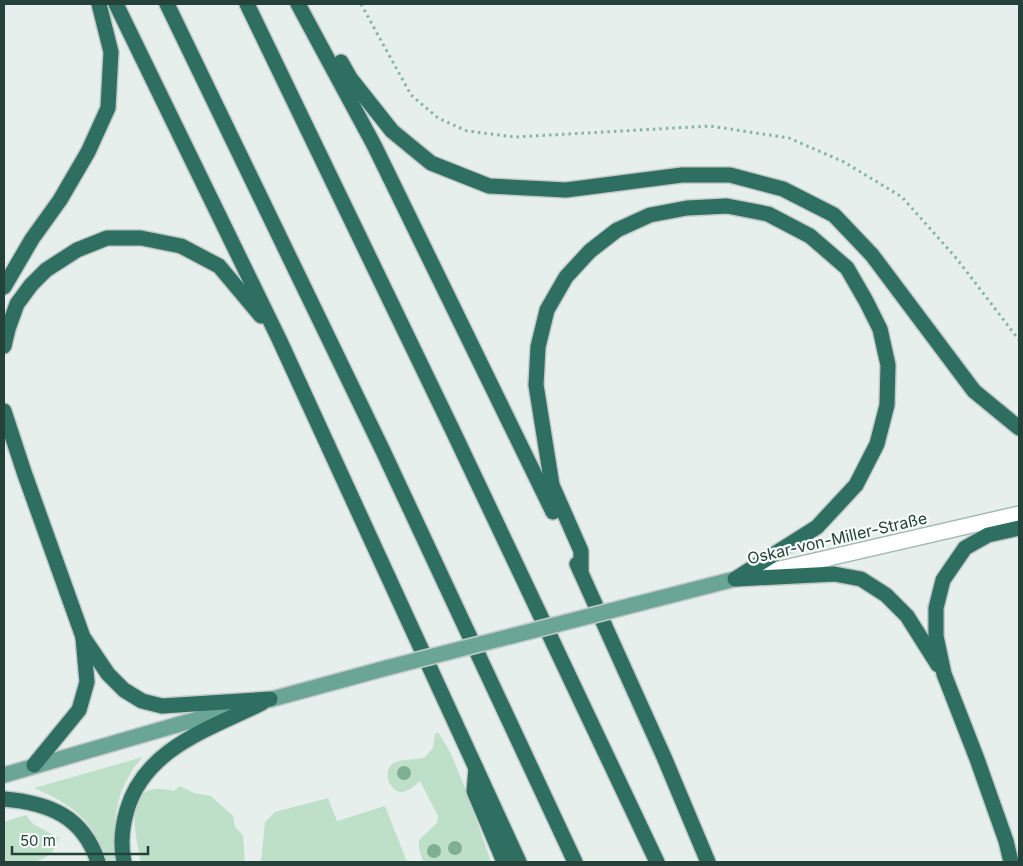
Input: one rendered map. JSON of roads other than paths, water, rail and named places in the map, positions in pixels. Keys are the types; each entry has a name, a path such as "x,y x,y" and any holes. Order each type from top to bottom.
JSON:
{"highway":[{"path":"4,287 32,239 60,200 88,152 108,108 111,52 99,4"},
{"path":"116,4 278,339 519,862"},
{"path":"167,4 387,460 575,862"},
{"path":"247,4 452,429 657,862"},
{"path":"298,4 374,145 581,572 664,757 708,862"},
{"path":"308,4 350,78 392,131 431,163 489,186 566,190 682,175 730,175 783,189 834,215 872,255 974,392 1019,428"},
{"path":"581,572 581,551 552,485 536,385 538,347 548,310 566,277 590,250 617,230 650,215 688,208 726,206 768,214 810,236 847,268 880,329 888,365 887,405 877,444 856,485 817,527 735,579"},
{"path":"4,346 17,304 31,285 46,270 76,250 107,238 126,236 181,246 219,266 278,339"},
{"path":"4,411 83,636 108,674 124,690 142,701 162,706 270,699"},
{"path":"1011,862 980,768 944,674 936,636 936,608 943,580 965,548 988,535 1019,528"},
{"path":"735,579 834,574 860,579 886,595 907,616 944,674"},
{"path":"34,765 79,710 86,682 83,636"},
{"path":"124,862 122,825 131,796 152,765 177,745 270,699"},
{"path":"476,766 474,791 504,862"},
{"path":"4,799 22,800 47,806 68,818 85,833 98,862"}],"main road":[{"name":"Oskar-von-Miller-Straße","path":"4,775 34,765 390,667 735,579 1019,514"}]}
